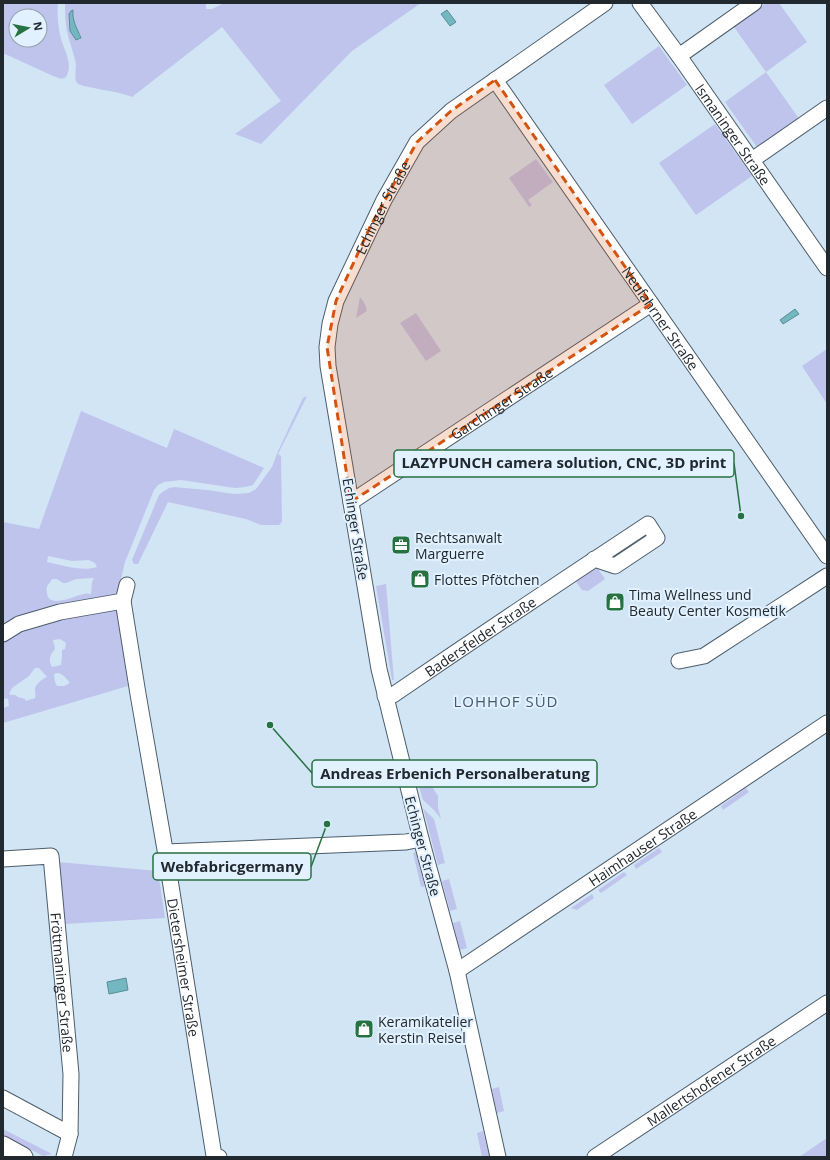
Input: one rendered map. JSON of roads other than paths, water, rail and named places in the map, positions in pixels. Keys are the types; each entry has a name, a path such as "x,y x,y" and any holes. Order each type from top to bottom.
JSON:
{"main road":[{"path":"3,1146 23,1157"}],"street":[{"name":"Echinger Straße","path":"498,1157 456,971 421,839 379,669 328,366 327,347 330,324 336,301 384,200 417,142 450,111 605,3"},
{"name":"Ismaninger Straße","path":"640,3 827,266"},
{"path":"679,56 754,3"},
{"name":"Neufahrner Straße","path":"495,80 827,556"},
{"path":"752,160 827,108"},
{"name":"Garchinger Straße","path":"352,502 651,304"},
{"name":"Badersfelder Straße","path":"385,696 393,695 594,559"},
{"path":"679,661 704,656 827,576"},
{"name":"Dietersheimer Straße","path":"127,585 123,601 166,852 214,1156 219,1157"},
{"path":"3,634 20,624 60,612 123,601"},
{"name":"Haimhauser Straße","path":"456,971 827,722"},
{"path":"166,852 406,842 421,839"},
{"name":"Fröttmaninger Straße","path":"3,859 51,856 71,1074 70,1134 64,1157"},
{"name":"Mallertshofener Straße","path":"595,1157 827,1003"},
{"path":"3,1098 70,1134"}],"place":[{"name":"LAZYPUNCH camera solution, CNC, 3D print","path":"741,516"},
{"name":"Rechtsanwalt Marguerre","path":"401,545"},
{"name":"Flottes Pfötchen","path":"420,579"},
{"name":"Tima Wellness und Beauty Center Kosmetik","path":"615,602"},
{"name":"Andreas Erbenich Personalberatung","path":"270,725"},
{"name":"Webfabricgermany","path":"327,824"},
{"name":"Keramikatelier Kerstin Reisel","path":"364,1029"}],"district":[{"name":"LOHHOF SÜD","path":"506,701"}]}
